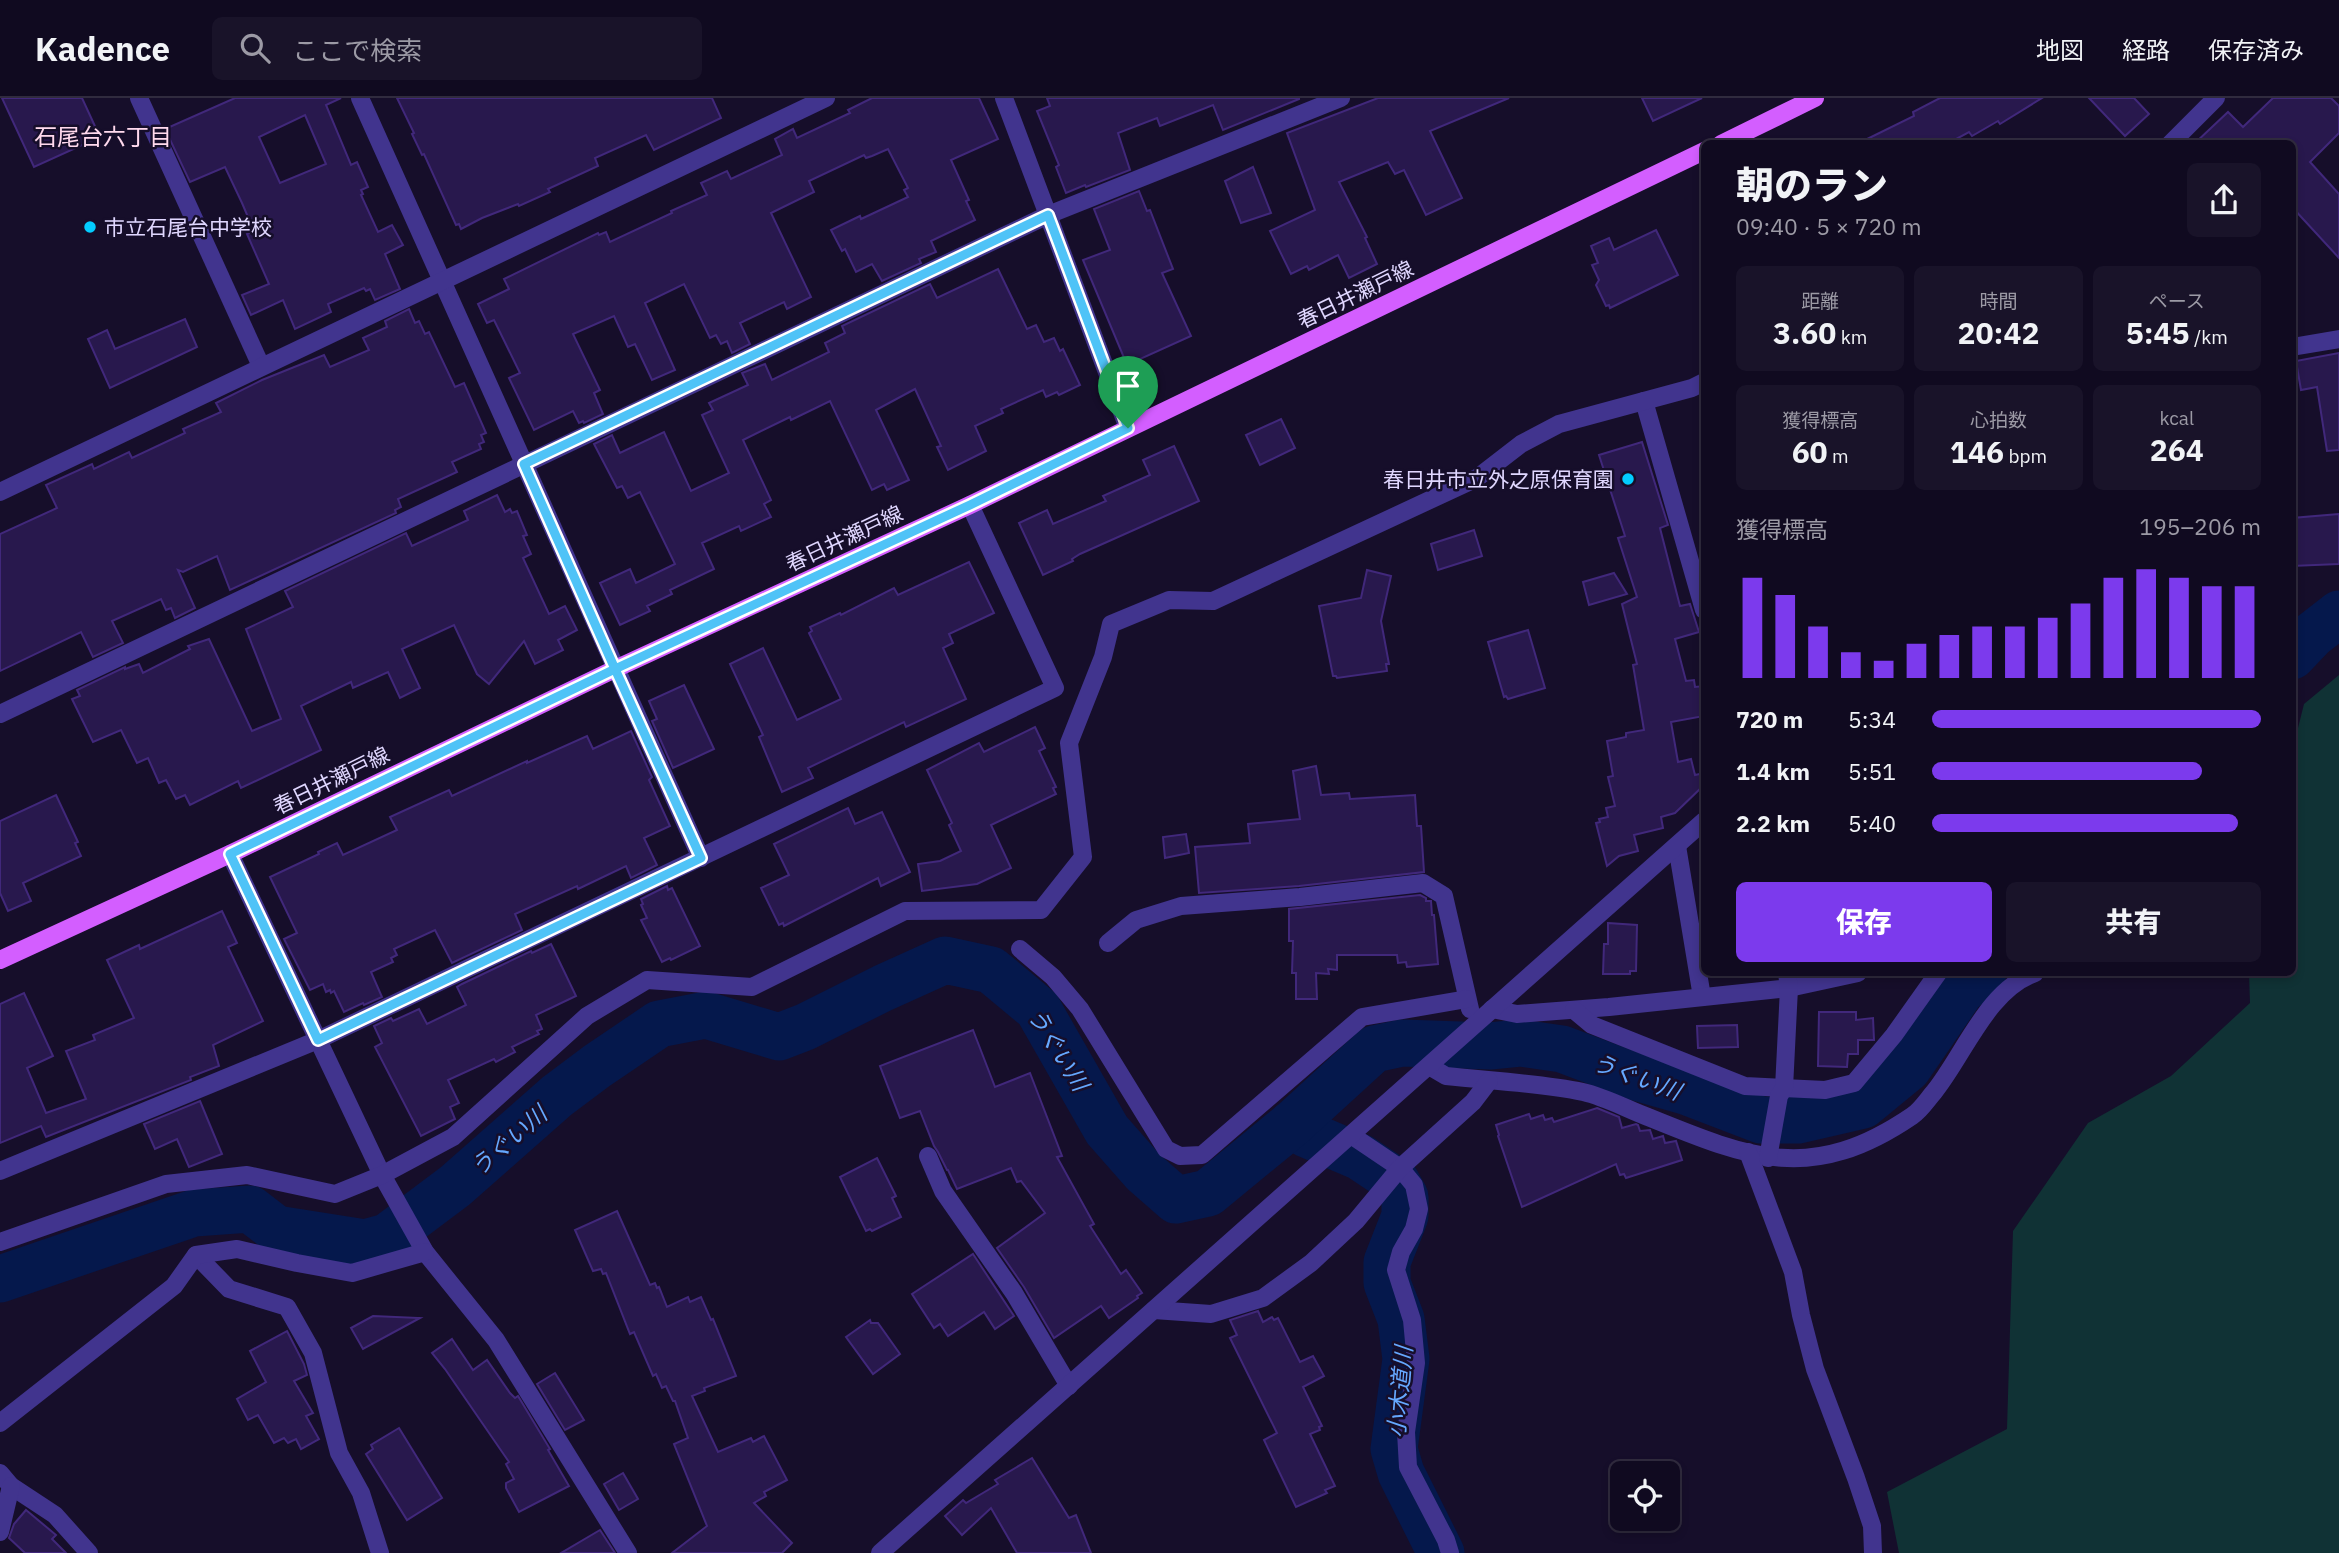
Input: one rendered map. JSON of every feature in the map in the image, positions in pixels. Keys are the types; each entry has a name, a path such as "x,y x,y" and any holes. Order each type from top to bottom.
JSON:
{"main road":[{"path":"1729,140 1815,98"},
{"name":"春日井瀬戸線","path":"0,960 230,854 615,669 970,505 1701,152"}],"street":[{"path":"139,98 261,366"},
{"path":"0,492 826,98"},
{"path":"1004,98 1128,428"},
{"path":"0,714 1048,215 1341,98"},
{"path":"2174,140 2216,98"},
{"path":"366,100 524,464 701,858"},
{"path":"2296,346 2339,339"},
{"path":"0,1242 166,1184 247,1175 335,1194 382,1175 453,1137 587,1016 647,980 752,987 905,911 1041,910 1083,857 1069,743 1103,657 1111,624 1169,600 1213,601 1477,478 1521,444 1559,424 1701,384"},
{"path":"1644,401 1701,600"},
{"path":"0,1171 318,1040 1055,688 970,505"},
{"path":"880,1553 1701,824"},
{"path":"1676,846 1702,997"},
{"path":"230,854 382,1175 425,1252 496,1340 628,1553"},
{"path":"1108,943 1136,920 1181,906 1300,897 1423,883 1444,896 1474,1026"},
{"path":"1020,949 1053,977 1080,1009 1166,1149 1180,1156 1202,1155 1362,1017 1467,999"},
{"path":"1492,1009 1517,1014 1574,1010 1702,997 1832,976"},
{"path":"1574,1010 1592,1025 1745,1086 1825,1090 1854,1083 1894,1035 1936,976"},
{"path":"1429,1065 1446,1076 1585,1093 1707,1141 1768,1158 1819,1158 1884,1135 1917,1112 1941,1083 1992,1004 2025,976"},
{"path":"1768,1158 1779,1096 1784,1088 1788,981"},
{"path":"1154,1310 1211,1314 1263,1298 1311,1263 1347,1229 1400,1168 1473,1102 1489,1081"},
{"path":"1350,1136 1400,1168 1414,1185 1419,1209 1414,1229 1401,1252 1396,1270 1412,1320 1416,1363 1406,1432 1408,1467 1451,1553"},
{"path":"1748,1152 1793,1272 1815,1369 1872,1526 1873,1553"},
{"path":"928,1156 943,1191 1014,1293 1069,1385"},
{"path":"0,1423 174,1286 195,1255 237,1249 352,1273 425,1252"},
{"path":"195,1255 229,1289 287,1307 313,1353 339,1453 361,1493 380,1553"},
{"path":"0,1532 6,1480 55,1515 89,1553"}],"green space":[{"path":"2339,675 2339,1553 1899,1553 1887,1492 2007,1429 2013,1231 2088,1123 2171,1076 2250,1003 2249,976 2296,976 2296,736 2304,704"}],"building":[{"path":"2,98 82,98 100,137 34,167"},
{"path":"235,98 341,98 326,105 351,165 357,162 368,187 361,190 361,195 378,232 392,225 403,245 385,254 400,289 375,300 370,289 366,291 364,288 328,304 331,312 295,329 283,300 251,315 242,295 269,284 247,234 254,231 242,203 225,167 190,182 165,129","holes":["305,115 326,164 280,183 259,137"]},
{"path":"397,98 712,98 721,118 654,150 646,135 595,158 598,166 548,189 550,192 461,229 459,224 456,225"},
{"path":"872,98 979,98 998,139 951,160 975,220 931,241 936,252 919,259 921,263 882,281 872,264 856,272 845,249 842,251 831,230 908,197 904,190 908,188 888,149 866,158 864,155 809,181 814,192 771,213 811,297 787,309 784,302 740,323 750,344 732,353 727,341 721,344 716,335 710,338 684,284 645,303 675,370 652,380 635,344 628,347 614,316 573,334 600,390 594,393 603,414 579,423 573,411 534,430 509,378 520,373 494,320 487,323 478,304 509,289 504,279 598,233 599,235 606,232 610,242 672,213 671,211 707,195 701,183 727,171 731,179 782,155 775,139 793,129 797,138 850,113 848,110"},
{"path":"1047,98 1299,99 1223,130 1213,105 1160,126 1157,118 1118,133 1130,170 1066,193 1056,167 1059,165 1037,111 1050,106"},
{"path":"1378,98 1509,98 1430,131 1462,198 1426,215 1404,170 1395,174 1388,162 1339,182 1367,237 1365,238 1377,264 1349,278 1338,255 1309,270 1307,266 1291,274 1270,231 1315,210 1287,133"},
{"path":"1642,98 1702,98 1653,121"},
{"path":"1940,98 2042,98 2000,124 1998,121 1972,136 1969,132 1954,140 1865,140 1914,116 1913,112"},
{"path":"2089,98 2134,98 2149,114 2125,136"},
{"path":"2273,98 2331,98 2339,106 2339,133 2310,162 2339,194 2339,258 2296,211 2296,140 2198,140 2228,112 2243,127"},
{"path":"1253,167 1271,213 1241,223 1225,181"},
{"path":"1139,191 1147,211 1150,210 1173,269 1162,273 1191,336 1127,365 1083,260 1110,250 1094,209"},
{"path":"1656,230 1678,275 1610,308 1609,305 1606,306 1596,285 1599,280 1592,265 1598,263 1591,246 1609,238 1614,250"},
{"path":"998,269 1027,329 1036,325 1044,342 1054,338 1060,351 1063,349 1080,385 1059,395 1057,392 1046,397 1043,390 1001,409 1003,413 975,426 986,451 948,470 937,447 941,446 915,389 876,410 909,480 887,490 884,484 872,490 830,401 743,440 771,500 764,504 771,517 741,531 739,526 702,543 714,569 670,590 672,594 647,606 650,611 620,625 600,583 630,569 636,583 675,564 640,492 628,498 622,486 617,488 594,444 612,435 620,453 664,432 691,491 729,473 702,415 713,410 709,403 748,385 742,373 765,364 772,380 829,352 825,343 845,333 842,326 930,284 937,298"},
{"path":"409,309 415,323 419,321 425,334 429,332 455,387 464,383 486,433 481,435 484,442 479,444 481,449 452,462 457,472 398,499 401,507 395,510 396,513 230,590 217,556 183,572 178,570 195,608 175,618 171,608 166,610 161,599 112,621 123,643 93,657 81,632 0,671 0,534 57,508 46,485 92,464 94,469 129,452 132,458 185,433 183,429 221,412 216,403 262,380 324,355 330,367 369,350 363,338 387,327 385,321"},
{"path":"185,319 197,347 110,388 88,339 107,330 115,349"},
{"path":"2339,353 2339,450 2327,451 2317,387 2301,390 2296,361"},
{"path":"1281,419 1295,448 1260,465 1246,435"},
{"path":"1642,442 1668,525 1660,528 1680,606 1690,604 1699,632 1675,639 1686,681 1694,680 1695,687 1701,686 1701,717 1671,722 1678,762 1691,759 1695,775 1701,774 1701,788 1675,813 1661,817 1663,828 1634,835 1638,851 1619,856 1607,866 1596,823 1600,822 1599,819 1608,817 1606,808 1615,806 1608,777 1613,776 1607,741 1626,737 1626,733 1644,730 1633,665 1637,664 1622,604 1637,597 1618,538 1625,536 1599,455"},
{"path":"1174,446 1199,501 1080,554 1072,559 1073,561 1043,575 1019,523 1047,510 1053,524 1106,501 1103,496 1150,475 1143,460"},
{"path":"497,495 505,512 510,509 512,513 517,511 531,554 523,558 549,614 565,606 577,630 558,640 563,650 535,664 524,641 489,684 477,674 454,625 402,649 420,688 400,698 388,672 353,688 351,682 301,706 321,750 241,788 238,781 190,805 185,795 176,799 166,780 159,783 148,758 137,763 121,730 93,742 72,699 80,696 77,690 125,667 139,664 143,673 190,649 188,646 209,639 252,731 281,719 246,629 293,607 285,591 406,533 412,546 468,520 464,511"},
{"path":"2339,514 2339,564 2296,566 2296,518"},
{"path":"1474,530 1482,556 1438,570 1431,544"},
{"path":"969,562 994,613 949,634 953,643 943,648 966,699 906,727 904,722 808,768 813,778 782,792 759,737 763,735 730,664 763,648 797,720 841,699 809,633 812,631 810,627 840,613 841,615 894,588 898,595"},
{"path":"1367,570 1391,576 1381,621 1389,664 1386,664 1387,671 1337,678 1333,676 1319,606 1361,598"},
{"path":"1614,573 1627,594 1589,605 1583,582"},
{"path":"1528,630 1545,688 1508,699 1504,697 1488,642"},
{"path":"684,685 714,749 673,768 652,721 657,719 649,701"},
{"path":"1035,727 1045,748 1039,751 1056,787 1053,788 1056,794 991,825 1011,868 977,884 922,891 918,864 940,861 961,851 949,825 952,823 927,770 979,743 984,752"},
{"path":"631,731 670,826 644,838 657,865 631,878 626,866 515,914 522,930 452,963 435,930 394,949 397,955 391,958 393,962 371,972 382,997 364,1005 363,1003 344,1012 334,991 326,992 323,984 310,990 284,939 297,933 270,877 337,843 343,855 397,830 390,817 449,790 452,796 587,736 593,749"},
{"path":"1316,766 1321,795 1349,793 1350,799 1415,795 1417,826 1421,826 1424,872 1299,886 1199,893 1195,847 1250,843 1248,824 1300,819 1293,771"},
{"path":"56,795 78,842 75,843 81,856 23,883 31,901 8,911 0,893 0,821"},
{"path":"848,808 855,824 882,812 910,872 881,886 878,878 784,926 783,923 779,925 761,888 789,875 774,844"},
{"path":"1186,834 1189,853 1165,858 1163,837"},
{"path":"667,886 668,890 672,888 700,946 662,962 641,920 647,918 641,899"},
{"path":"1420,895 1426,898 1426,901 1431,901 1438,964 1407,967 1406,962 1398,963 1397,955 1337,955 1337,970 1328,969 1329,974 1316,973 1317,999 1296,999 1296,973 1292,973 1293,941 1289,941 1289,909"},
{"path":"222,911 237,943 228,947 263,1021 213,1045 219,1066 190,1077 191,1080 46,1137 41,1126 0,1143 0,1004 24,993 53,1056 27,1068 46,1113 86,1099 66,1051 95,1040 93,1035 134,1018 107,960 139,945 140,949"},
{"path":"1608,923 1637,925 1636,971 1630,971 1630,974 1603,974"},
{"path":"551,944 576,996 536,1015 542,1029 537,1031 539,1034 512,1047 515,1052 448,1080 459,1103 450,1107 455,1119 421,1136 375,1047 382,1043 374,1026 419,1009 427,1024 466,1005 457,987"},
{"path":"1819,1012 1856,1012 1856,1020 1873,1018 1874,1040 1858,1040 1858,1054 1848,1054 1847,1067 1818,1066"},
{"path":"1737,1025 1738,1047 1698,1048 1697,1026"},
{"path":"973,1030 995,1087 1030,1073 1062,1156 1057,1157 1094,1224 1090,1226 1121,1274 1126,1270 1142,1293 1109,1318 1101,1306 1054,1338 997,1248 1045,1213 1021,1181 1017,1182 1011,1168 957,1189 934,1146 920,1111 900,1118 880,1066"},
{"path":"200,1101 222,1154 189,1167 177,1139 155,1149 144,1124"},
{"path":"1597,1108 1619,1117 1622,1128 1636,1124 1640,1131 1650,1130 1653,1139 1663,1136 1665,1143 1676,1141 1682,1160 1626,1178 1624,1174 1620,1175 1616,1164 1522,1207 1496,1125 1529,1114 1531,1119 1543,1115 1545,1120 1552,1118 1554,1122"},
{"path":"877,1158 896,1196 892,1198 901,1217 872,1231 866,1231 840,1177"},
{"path":"617,1211 650,1285 655,1283 657,1288 659,1287 667,1307 688,1297 690,1302 701,1297 711,1320 713,1319 736,1376 704,1388 705,1391 692,1396 718,1452 751,1438 753,1442 764,1436 787,1480 764,1492 766,1496 754,1503 792,1543 782,1553 672,1553 707,1526 674,1444 688,1438 675,1401 666,1386 662,1388 656,1374 653,1376 634,1332 630,1334 606,1273 603,1274 601,1269 593,1271 575,1230"},
{"path":"973,1254 1014,1316 995,1329 984,1312 948,1336 940,1324 934,1328 912,1294"},
{"path":"1258,1311 1263,1322 1272,1317 1274,1320 1278,1318 1300,1362 1313,1356 1324,1376 1303,1387 1322,1426 1319,1427 1320,1430 1310,1434 1335,1486 1325,1490 1327,1493 1296,1507 1264,1440 1277,1433 1230,1338 1237,1335 1230,1320"},
{"path":"373,1316 420,1318 363,1349 351,1328"},
{"path":"870,1320 871,1323 878,1323 900,1354 873,1374 846,1337"},
{"path":"287,1331 307,1375 294,1381 313,1413 306,1416 319,1439 301,1449 296,1439 288,1443 284,1438 274,1443 258,1415 248,1420 237,1399 266,1382 250,1351"},
{"path":"452,1339 473,1370 487,1360 510,1393 515,1398 518,1396 569,1486 519,1512 506,1488 506,1483 514,1479 506,1464 509,1462 432,1353"},
{"path":"555,1373 584,1420 565,1430 537,1384"},
{"path":"399,1428 442,1498 407,1520 366,1454 373,1449 371,1445"},
{"path":"1032,1458 1069,1518 1076,1515 1091,1553 1017,1553 991,1508 962,1535 945,1516 963,1500 966,1503 998,1484 995,1480"},
{"path":"623,1473 638,1499 619,1510 604,1484"},
{"path":"26,1510 56,1535 52,1539 66,1553 25,1553 9,1538 14,1524"},
{"path":"600,1530 615,1553 561,1553"}],"waterway":[{"name":"うぐい川","path":"2296,652 2339,614"},
{"name":"うぐい川","path":"0,1279 194,1213 250,1209 276,1229 365,1243 387,1237 455,1186 557,1096 659,1024 706,1015 779,1037 945,960 991,970 1038,1009 1107,1130 1144,1172 1176,1200 1208,1193 1292,1124 1374,1049 1402,1043 1490,1046 1520,1043 1562,1049 1761,1120 1798,1120 1863,1105 1908,1068 1961,991 1979,976"},
{"name":"小木道川","path":"1292,1124 1306,1134 1360,1157 1396,1181 1405,1197 1405,1216 1387,1262 1387,1283 1401,1319 1406,1359 1394,1449 1401,1473 1441,1553"}],"place":[{"name":"市立石尾台中学校","path":"90,227"},
{"name":"春日井市立外之原保育園","path":"1628,479"}],"district":[{"name":"石尾台六丁目","path":"103,136"}],"route":[{"path":"1128,428 970,505 615,669 701,858 318,1040 230,854 615,669 524,464 1048,215 1128,428"}]}
